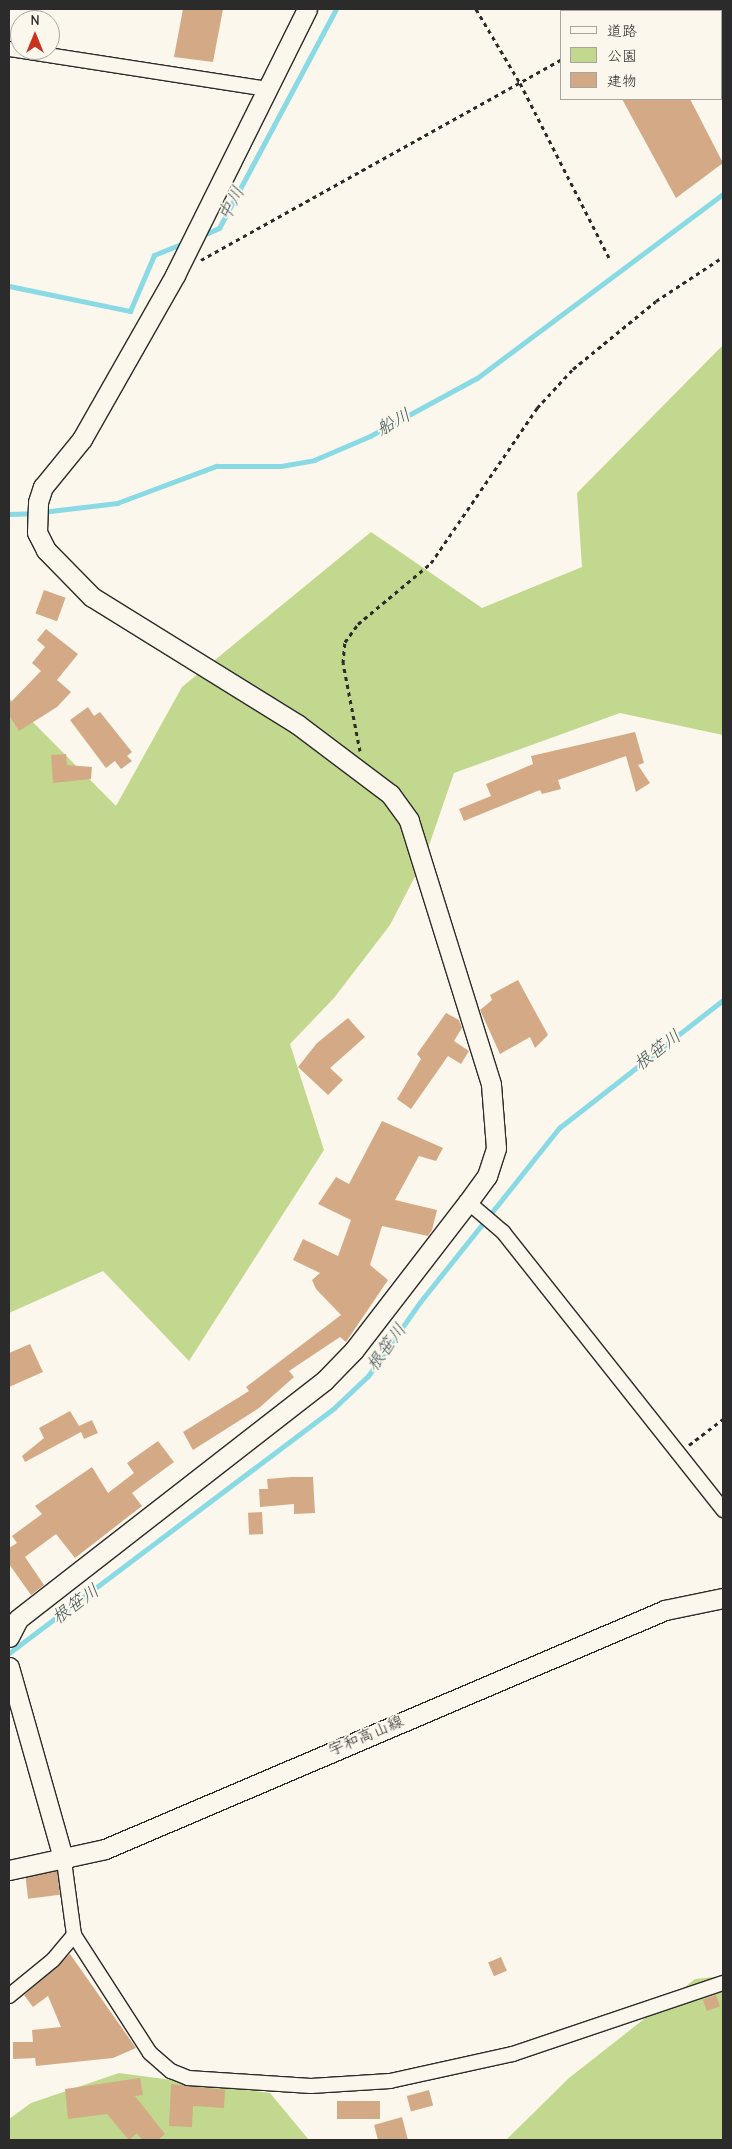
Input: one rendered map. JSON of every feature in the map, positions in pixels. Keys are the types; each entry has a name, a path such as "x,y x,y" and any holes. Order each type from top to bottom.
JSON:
{"street":[{"path":"9,1637 18,1619 324,1381 354,1350 471,1206 487,1176 496,1148 491,1084 409,820 390,794 365,773 297,724 92,597 46,550 37,532 38,502 43,488 82,439 175,275 307,9"},
{"path":"9,49 267,89"},
{"path":"471,1206 496,1226 723,1510"},
{"name":"宇和高山線","path":"9,1870 64,1861 105,1848 665,1610 723,1598"},
{"path":"9,1667 64,1861 74,1935 150,2053 170,2071 197,2078 312,2086 390,2081 513,2054 723,1983"},
{"path":"9,1996 53,1960 74,1935"}],"path":[{"path":"476,9 520,83 610,258"},
{"path":"175,275 560,61"},
{"path":"365,773 343,663 345,642 358,624 431,563 537,408 573,369 656,301 723,257"},
{"path":"677,1454 723,1419"}],"green space":[{"path":"723,345 723,735 620,713 454,773 425,857 390,925 334,998 290,1044 324,1150 189,1361 103,1271 9,1313 9,698 116,806 182,687 371,532 482,608 582,567 577,493"},
{"path":"723,1976 723,2140 506,2140 569,2078 695,1979"},
{"path":"119,2073 270,2093 309,2140 9,2140 9,2119 31,2103"}],"building":[{"path":"183,9 223,9 213,62 174,57"},
{"path":"623,100 691,100 723,163 676,198"},
{"path":"44,590 66,598 57,621 35,613"},
{"path":"46,629 78,654 57,680 71,692 57,707 19,731 9,715 9,704 41,671 32,663 45,647 37,640"},
{"path":"88,707 94,716 100,712 132,752 127,756 132,761 121,769 115,761 106,768 70,720"},
{"path":"635,732 644,763 638,765 650,783 636,792 626,756 558,780 561,789 542,794 540,790 464,821 459,809 491,796 486,784 533,764 531,756"},
{"path":"66,754 67,765 92,767 91,779 53,783 51,755"},
{"path":"518,980 548,1035 535,1048 530,1037 500,1054 480,1010 492,1000 490,995"},
{"path":"446,1013 459,1020 462,1028 454,1041 469,1051 461,1064 448,1056 411,1109 397,1099 421,1059 417,1054"},
{"path":"348,1018 365,1037 330,1068 343,1080 328,1095 298,1067 317,1043"},
{"path":"382,1121 443,1148 436,1161 419,1156 395,1200 437,1210 432,1230 428,1236 382,1226 370,1265 388,1280 346,1342 340,1337 289,1371 294,1377 259,1408 193,1450 183,1432 249,1391 246,1387 341,1315 316,1289 312,1280 320,1273 293,1260 303,1239 338,1256 351,1220 318,1204 336,1177 349,1184"},
{"path":"30,1344 43,1372 9,1387 9,1353"},
{"path":"70,1411 79,1426 92,1420 98,1433 84,1439 81,1432 25,1462 22,1456 44,1438 39,1428"},
{"path":"158,1441 174,1462 132,1493 142,1506 75,1558 56,1534 25,1557 44,1585 31,1595 9,1564 9,1548 17,1543 12,1536 42,1514 35,1506 92,1467 108,1493 134,1473 127,1463"},
{"path":"313,1477 315,1513 294,1514 294,1504 260,1507 259,1489 268,1489 267,1479"},
{"path":"262,1512 263,1534 249,1535 248,1513"},
{"path":"57,1871 60,1895 28,1899 25,1875"},
{"path":"70,1954 136,2048 113,2058 36,2066 35,2058 13,2059 13,2042 33,2042 32,2030 61,2027 48,1996 33,2007 24,1995"},
{"path":"501,1957 507,1971 494,1976 488,1962"},
{"path":"716,1995 720,2006 707,2011 703,2000"},
{"path":"140,2078 143,2095 135,2096 165,2134 158,2140 142,2140 137,2133 129,2140 107,2114 68,2119 65,2089"},
{"path":"171,2084 225,2090 224,2108 193,2106 192,2127 169,2126"},
{"path":"429,2090 433,2105 411,2111 407,2096"},
{"path":"337,2101 380,2101 380,2119 337,2119"},
{"path":"402,2117 408,2140 378,2140 374,2125"}],"waterway":[{"name":"中川","path":"201,236 219,228 336,9"},
{"name":"船川","path":"42,512 117,503 216,466 281,466 314,460 370,436 477,378 723,194"},
{"name":"中川","path":"9,286 130,311 154,255 186,242"},
{"name":"船川","path":"9,514 33,513"},
{"name":"根笹川","path":"9,1653 335,1407 368,1376 420,1302 559,1128 723,1000"}]}
